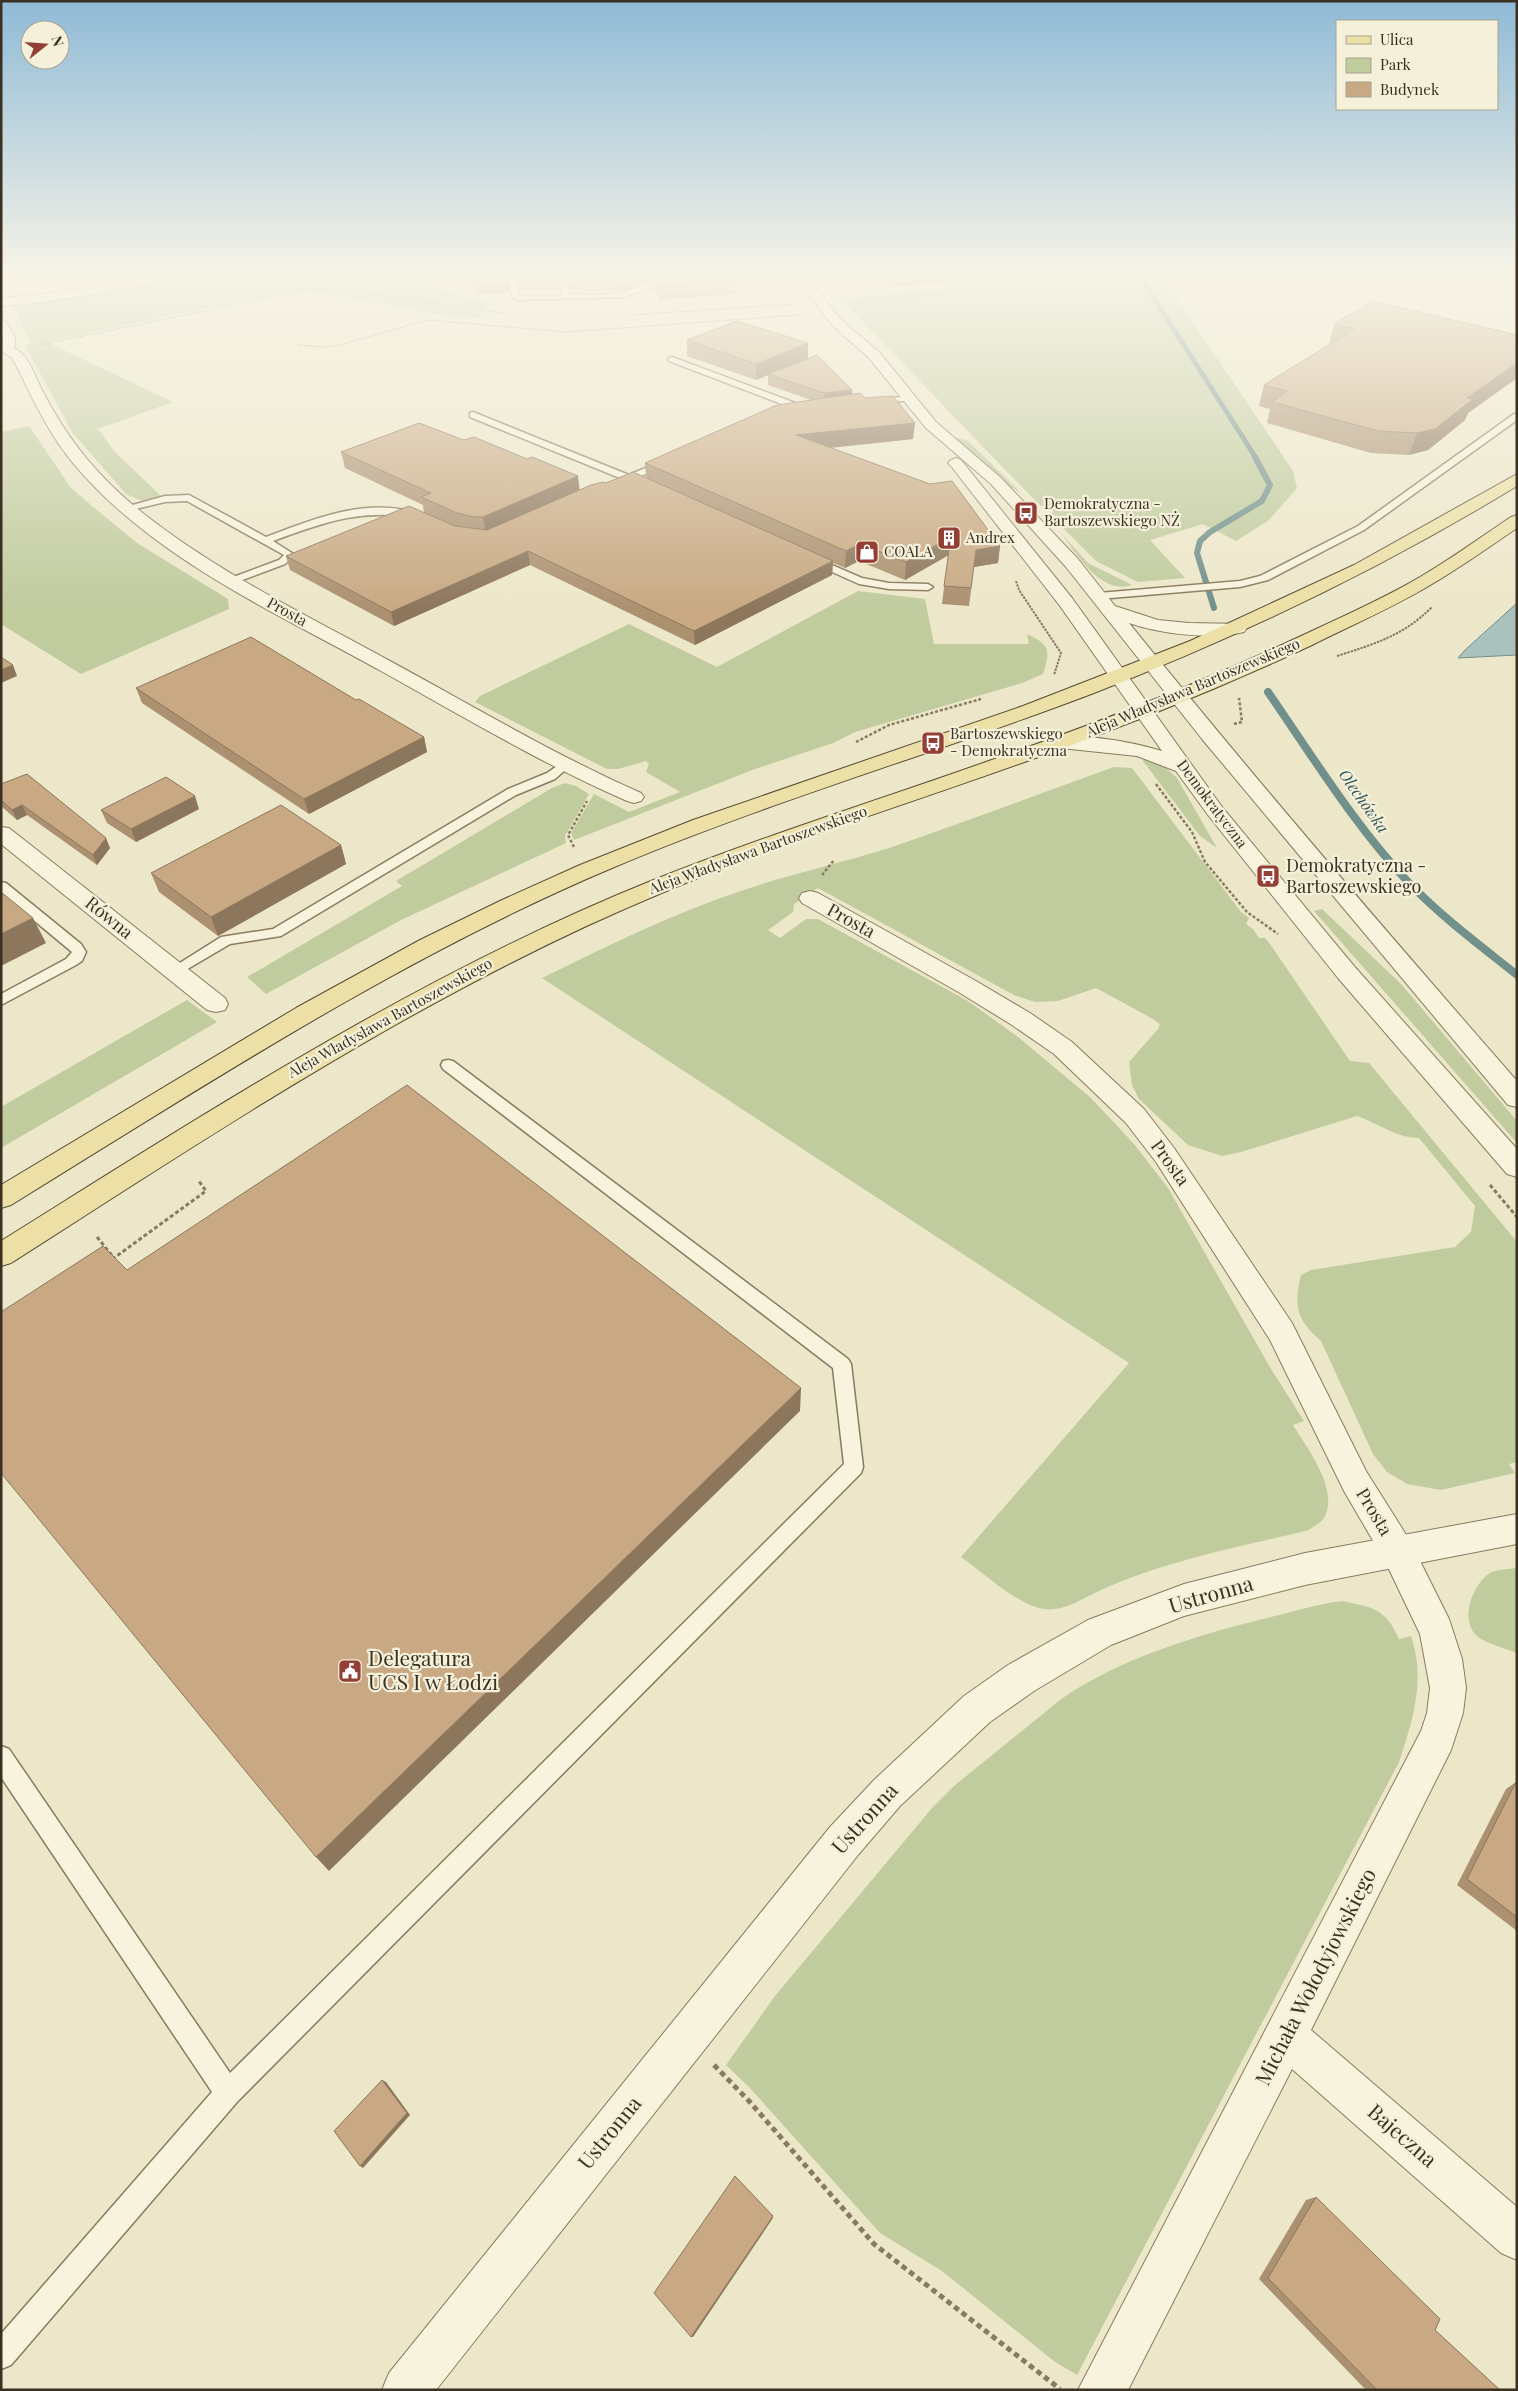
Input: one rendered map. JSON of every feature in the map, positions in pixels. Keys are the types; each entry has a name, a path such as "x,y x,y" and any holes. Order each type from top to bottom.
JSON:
{"main road":[{"path":"1,1198 298,1019 382,971 490,914 561,882 726,814 1120,676 1238,628 1309,596 1370,564 1517,479"},
{"name":"Aleja Władysława Bartoszewskiego","path":"1,1255 285,1077 438,989 542,936 746,851 1058,743 1145,711 1241,671 1360,615 1437,574 1517,520"}],"street":[{"name":"Prosta","path":"35,387 63,439 78,460 127,508 163,536 232,581 602,784 634,797"},
{"name":"Demokratyczna","path":"900,387 931,425 996,481 1099,596 1179,697 1366,924 1517,1098"},
{"name":"Demokratyczna","path":"931,425 941,444 1066,602 1221,818 1346,972 1517,1167"},
{"path":"1111,610 1133,620 1160,627 1198,629 1238,628"},
{"path":"1058,743 1127,748 1159,756 1184,768"},
{"name":"Równa","path":"1,833 216,1004"},
{"name":"Prosta","path":"810,898 968,986 1021,1019 1063,1048 1135,1116 1192,1193 1281,1332 1355,1481 1398,1552"},
{"name":"Ustronna","path":"406,2390 798,1896 887,1793 930,1751 977,1710 1021,1678 1100,1632 1184,1600 1305,1569 1517,1529"},
{"name":"Michała Wołodyjowskiego","path":"1102,2390 1286,2036 1438,1736 1445,1713 1448,1688 1444,1658 1437,1632 1398,1552"},
{"name":"Bajeczna","path":"1286,2036 1517,2237"}],"lane":[{"path":"744,387 808,409 787,412"},
{"path":"748,388 752,387"},
{"path":"867,403 909,398"},
{"path":"473,415 647,486"},
{"path":"1099,596 1222,586 1264,578 1361,528 1517,416"},
{"path":"612,485 676,458"},
{"path":"127,508 164,499 189,498 290,555 282,562 232,581"},
{"path":"265,541 338,515 352,512 392,510 427,520"},
{"path":"800,554 859,581 889,586 928,587"},
{"path":"174,971 226,940 276,934 512,792 551,776 566,764"},
{"path":"1,886 76,947 79,952 77,958 71,962 1,1000"},
{"path":"1,2355 228,2093 854,1467 842,1364 448,1065"},
{"path":"1,1757 228,2093"}],"path":[{"path":"576,849 571,844 568,835 591,794 602,784"},
{"path":"114,1258 206,1192 198,1180"},
{"path":"97,1238 120,1265"},
{"path":"686,2038 749,2101 874,2244 1061,2390"}],"green space":[{"path":"47,387 141,387 173,402 98,429 115,452 162,497 142,501 126,494 72,432"},
{"path":"925,387 1236,387 1293,471 1297,488 1269,520 1236,541 1203,524 1150,540 1185,578 1138,582 1096,561 1049,514 1054,512 1047,505 1041,506"},
{"path":"29,426 71,488 137,543 228,599 229,609 81,674 1,624 1,432"},
{"path":"954,437 968,441 1022,494 1000,480"},
{"path":"1061,533 1088,563 1132,585 1121,587 1100,579 1090,571"},
{"path":"858,591 925,599 934,644 1029,644 1027,634 1041,642 1047,649 1047,660 1043,674 1022,683 855,732 833,743 755,769 574,840 571,833 594,794 629,812 680,792 646,772 649,764 646,761 618,769 607,769 475,702 480,696 629,624 717,667"},
{"path":"1144,758 1164,766 1177,778 1217,848 1200,836 1143,761"},
{"path":"1114,767 1132,768 1241,912 1249,918 1246,924 1253,929 1259,938 1265,938 1270,944 1350,1061 1369,1063 1517,1242 1517,1462 1509,1464 1515,1473 1441,1490 1407,1484 1387,1472 1373,1454 1321,1341 1307,1327 1299,1312 1297,1296 1301,1275 1311,1270 1455,1247 1471,1232 1475,1206 1419,1138 1403,1136 1357,1116 1241,1152 1222,1156 1188,1145 1139,1099 1132,1085 1129,1062 1158,1029 1160,1024 1153,1019 1096,988 1058,1001 1035,1002 1014,995 818,888 794,904 793,912 768,930 780,938 806,919 818,919 968,1001 1018,1037 1091,1098 1134,1144 1168,1188 1271,1369 1304,1421 1293,1425 1313,1457 1325,1482 1328,1507 1323,1520 1309,1530 1177,1562 1126,1580 1066,1606 1044,1609 1012,1595 961,1557 1129,1363 542,978 643,930 721,898 782,878 889,848"},
{"path":"565,783 576,786 589,794 565,836 566,843 401,920 266,994 247,977 402,886 396,881 552,788"},
{"path":"1322,909 1402,985 1517,1121 1517,1143 1314,911"},
{"path":"187,1000 217,1022 1,1148 1,1107"},
{"path":"1517,1568 1517,1653 1478,1637 1471,1627 1469,1610 1470,1601 1484,1578 1496,1571"},
{"path":"1342,1601 1362,1605 1383,1615 1389,1621 1399,1639 1411,1636 1417,1668 1416,1699 1409,1731 1399,1762 1077,2375 1055,2362 942,2271 880,2233 750,2088 726,2065 775,1996 932,1808 954,1786 1060,1700 1108,1672 1161,1649 1217,1631"}],"water":[{"path":"1517,603 1517,655 1458,658 1465,650"}],"building":[{"path":"805,387 849,387 852,390 824,393"},
{"path":"1270,387 1483,387 1467,398 1473,399 1435,429 1417,433 1378,431 1272,402 1287,391"},
{"path":"860,393 865,398 893,396 915,423 796,435 930,484 952,481 1000,546 976,550 971,588 944,586 951,537 906,562 860,544 846,551 645,463 777,405"},
{"path":"419,423 464,440 474,437 527,459 532,457 578,476 483,517 474,517 457,513 421,497 431,493 341,452"},
{"path":"633,472 833,561 694,631 528,551 391,612 286,556 409,506 455,526 487,530 591,485 606,483"},
{"path":"251,637 356,700 359,699 424,737 304,799 136,688"},
{"path":"1,657 13,665 1,670"},
{"path":"27,774 106,838 93,855 22,805 12,810 1,800 1,784"},
{"path":"166,777 195,796 131,829 101,810"},
{"path":"281,805 341,845 211,917 151,873"},
{"path":"1,892 33,918 1,934"},
{"name":"Delegatura UCS I w Łodzi","path":"407,1085 801,1388 316,1857 1,1473 1,1312 103,1246 127,1270"},
{"path":"1517,1782 1517,1917 1467,1879"},
{"path":"382,2080 407,2113 360,2166 334,2131"},
{"path":"735,2176 773,2216 691,2337 654,2293"},
{"path":"1316,2197 1440,2319 1435,2330 1500,2390 1377,2390 1268,2278"}],"waterway":[{"name":"Olechówka","path":"1210,387 1256,458"},
{"name":"Olechówka","path":"1214,608 1197,553 1200,541 1210,532 1262,501 1270,485 1255,457"},
{"name":"Olechówka","path":"1268,692 1335,791 1390,862 1436,908 1517,975"}],"place":[{"name":"Demokratyczna - Bartoszewskiego NŻ","path":"1026,513"},
{"name":"Andrex","path":"949,538"},
{"name":"COALA","path":"867,552"},
{"name":"Bartoszewskiego - Demokratyczna","path":"933,743"},
{"name":"Demokratyczna - Bartoszewskiego","path":"1268,876"},
{"name":"Delegatura UCS I w Łodzi","path":"350,1671"}]}
